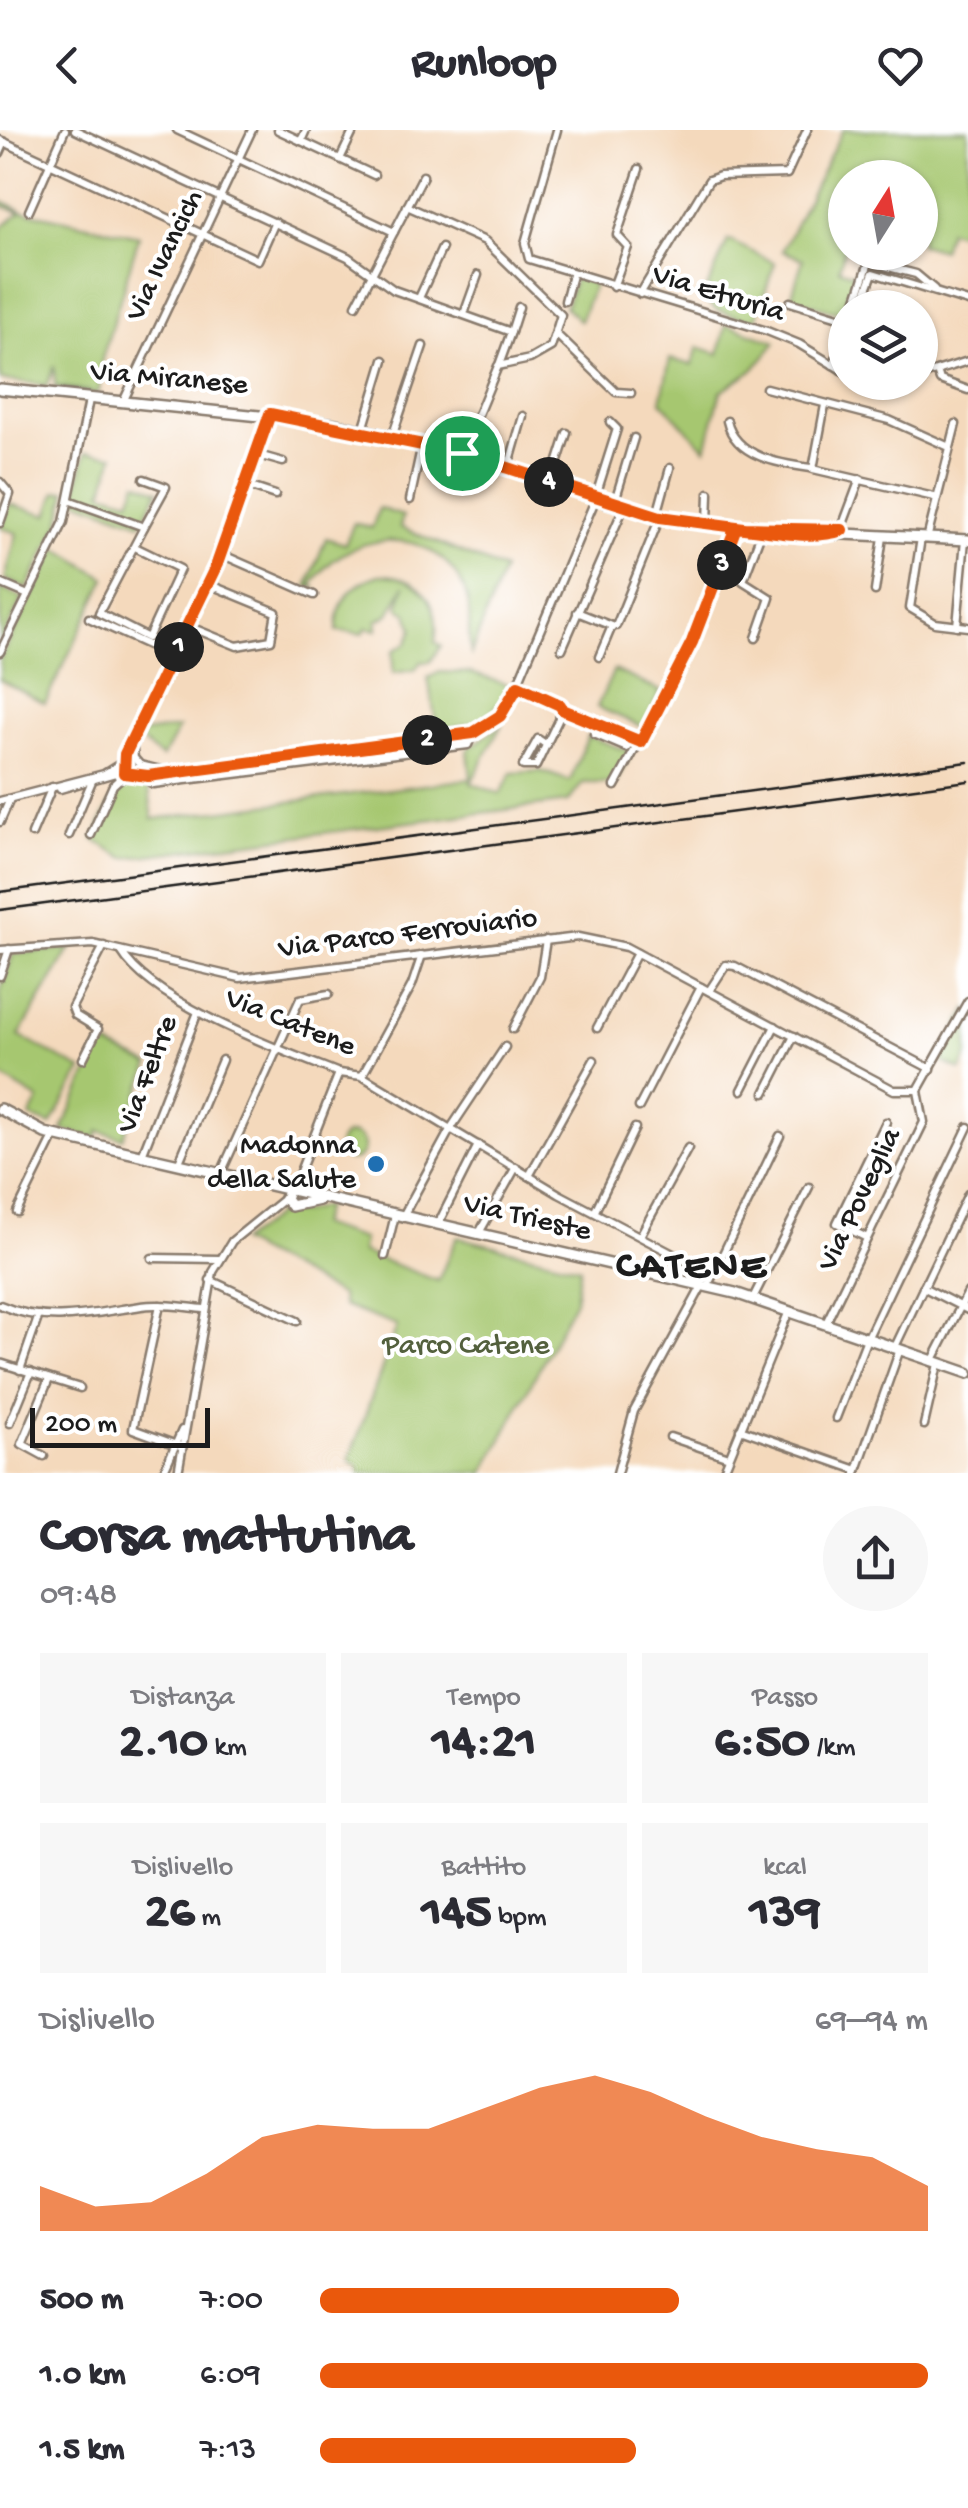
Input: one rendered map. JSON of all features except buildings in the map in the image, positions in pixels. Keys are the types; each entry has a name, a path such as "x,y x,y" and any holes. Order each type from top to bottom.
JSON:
{"street":[{"path":"29,211 65,130"},
{"path":"76,130 275,222 394,290 511,332"},
{"path":"177,130 394,232"},
{"name":"Via Ivancich","path":"123,403 252,130"},
{"path":"278,130 374,175"},
{"path":"301,141 306,130"},
{"path":"340,159 354,130"},
{"name":"Via Etruria","path":"557,130 525,250 533,260 572,275 767,331 828,362"},
{"path":"640,294 709,180 720,176 787,174 808,130"},
{"path":"0,152 3,141 258,260 275,222"},
{"path":"613,286 628,247 617,234 639,169"},
{"path":"356,305 422,176"},
{"path":"407,206 485,240 561,315 556,334 542,354 498,366"},
{"path":"419,298 442,248"},
{"path":"901,281 904,270 939,293"},
{"path":"865,290 873,272 968,302"},
{"path":"464,314 478,275"},
{"path":"564,302 572,275"},
{"path":"790,302 828,314"},
{"path":"462,453 518,307"},
{"path":"556,334 616,392 631,394"},
{"path":"392,437 423,346"},
{"path":"363,430 384,360"},
{"path":"938,371 968,361"},
{"path":"938,374 940,380 968,390"},
{"path":"766,388 890,420 947,446"},
{"name":"Via Miranese","path":"0,389 270,414 363,430 462,453 619,506 708,524 820,534 967,540"},
{"path":"0,652 59,536 71,501 90,400"},
{"path":"814,469 825,405"},
{"path":"90,835 208,584 248,486 270,414"},
{"path":"508,468 523,416"},
{"path":"727,420 736,438 759,458 934,498"},
{"path":"139,776 464,735 500,716 518,686 595,498 617,429 610,422"},
{"path":"956,424 921,536 910,608 932,622 968,627"},
{"path":"551,483 567,433"},
{"path":"562,649 619,506 634,438"},
{"path":"410,500 422,443"},
{"path":"258,454 283,462"},
{"path":"616,626 659,516 670,468"},
{"path":"135,547 180,569 148,638 100,613 166,487 144,479"},
{"path":"842,529 860,480"},
{"path":"0,482 10,493 0,523"},
{"path":"248,486 276,495"},
{"path":"708,524 709,493"},
{"path":"71,501 144,527"},
{"path":"615,786 692,642 740,527"},
{"path":"756,638 770,598 743,581 763,529"},
{"name":"Via Miranese","path":"763,529 842,529"},
{"path":"820,534 842,529 857,533"},
{"path":"875,591 884,534"},
{"path":"957,626 967,540"},
{"path":"220,554 314,595"},
{"path":"0,583 28,595"},
{"path":"188,626 237,646 271,638 276,612 208,584"},
{"path":"577,612 612,626 599,656"},
{"path":"89,618 174,657"},
{"path":"518,686 599,726 642,740"},
{"path":"547,744 563,710"},
{"path":"123,767 153,784 472,744 473,733"},
{"path":"458,746 464,735"},
{"path":"132,741 134,758 140,765 176,772"},
{"path":"0,822 5,801 93,779 134,758"},
{"path":"139,776 140,765"},
{"path":"70,835 93,779"},
{"path":"32,834 51,789"},
{"name":"Via Parco Ferroviario","path":"5,950 83,943 240,978 578,937 637,953 894,1090 918,1090"},
{"path":"513,1029 540,977 546,940"},
{"path":"82,1059 98,1028 75,1015 72,1007 104,946"},
{"path":"0,976 5,950"},
{"name":"Via Catene","path":"121,951 174,998 198,1012 339,1073 362,1076 529,1176 711,1274"},
{"path":"597,1028 637,953"},
{"path":"362,1076 412,985 422,954"},
{"path":"709,992 726,965 734,966 932,1069"},
{"path":"639,1107 700,987"},
{"path":"221,1173 300,999 329,994"},
{"path":"918,1090 968,1001"},
{"name":"Via Feltre","path":"142,1155 198,1012"},
{"path":"742,1090 774,1026"},
{"path":"765,1092 794,1036"},
{"path":"385,1256 399,1216 505,1047"},
{"path":"179,1162 222,1060"},
{"path":"529,1176 594,1060"},
{"path":"166,1473 186,1425 204,1309 218,1259 246,1226 289,1197 339,1073"},
{"name":"Via Poveglia","path":"825,1326 924,1122 918,1090"},
{"path":"1,1114 55,1135 266,1184 289,1197"},
{"path":"867,1238 837,1224 886,1122"},
{"path":"836,1418 866,1341 968,1126"},
{"path":"595,1211 635,1128"},
{"path":"17,1212 55,1135"},
{"path":"617,1473 634,1410 711,1274 780,1136"},
{"path":"438,1224 478,1145"},
{"path":"641,1234 688,1148"},
{"path":"479,1233 516,1166"},
{"path":"753,1298 808,1187"},
{"path":"740,1428 856,1471 896,1351 968,1194"},
{"name":"Via Trieste","path":"289,1197 332,1199 753,1298 866,1341 968,1372"},
{"path":"152,1258 218,1259"},
{"path":"210,1280 297,1320"},
{"path":"923,1287 964,1308"},
{"path":"924,1425 935,1363 964,1308 968,1292"},
{"path":"0,1305 39,1315 88,1317 160,1306 204,1309"},
{"path":"160,1306 134,1429 177,1446"},
{"path":"723,1473 789,1311"},
{"path":"20,1370 39,1315"},
{"path":"0,1363 80,1388"},
{"path":"10,1423 31,1372"},
{"path":"44,1456 22,1444 49,1378"},
{"path":"670,1438 729,1458"},
{"path":"166,1473 178,1470 177,1446"}],"green space":[{"path":"843,130 968,130 968,235 948,230 942,250 938,249 938,160 828,160 828,270 860,276 850,290 828,290 828,309 791,298 803,259 782,251"},
{"path":"0,200 23,211 139,236 102,359 99,392 94,394 40,388 92,392 55,386 54,366 47,385 0,380 0,229 21,212 0,205"},
{"path":"728,240 775,263 755,322 716,310 703,298"},
{"path":"575,278 594,284 580,321 565,307"},
{"path":"726,324 776,342 754,369 721,391 706,449 661,401 670,359 692,365 698,347 719,354"},
{"path":"86,452 114,455 103,492 130,500 137,482 159,490 141,523 74,499"},
{"path":"67,491 61,521 27,589 5,579 17,533 1,528 10,504 48,515 56,492"},
{"path":"379,508 403,516 400,527 503,570 471,654 465,591 446,562 428,549 408,542 364,545 344,553 326,567 312,584 315,588 307,587 326,538 345,544 354,523 372,528"},
{"path":"57,548 106,578 45,703 0,680 0,659"},
{"path":"379,575 416,585 431,603 435,642 441,646 430,662 421,662 415,670 393,673 393,651 407,643 413,629 408,614 398,607 405,585 389,614 377,621 377,630 366,628 363,634 337,631 339,611 348,595 361,583"},
{"path":"0,588 23,598 0,644"},
{"path":"614,670 661,691 643,727 597,707"},
{"path":"440,672 471,673 509,685 497,707 481,719 437,729 428,678"},
{"path":"502,724 471,783 500,794 512,773 541,771 570,781 588,736 628,751 636,745 616,783 583,783 568,802 125,858 94,840 116,795 142,783 149,791 153,819 471,779 468,749"},
{"path":"179,728 162,758 140,740 144,733"},
{"path":"71,948 19,1036 82,1070 51,1125 30,1117 39,1100 0,1076 0,993 13,954"},
{"path":"968,1008 968,1055 961,1070 940,1061"},
{"path":"102,1043 150,1065 123,1138 99,1131 96,1138 62,1130"},
{"path":"351,1134 360,1138 364,1147 360,1156 351,1160 342,1156 338,1147 342,1138"},
{"name":"Parco Catene","path":"325,1206 319,1225 363,1239 361,1252 438,1281 457,1237 580,1267 575,1300 484,1473 359,1473 359,1466 349,1461 397,1326 343,1306 341,1296 240,1242 275,1217 279,1209 299,1213"}],"railway":[{"path":"0,892 968,762"},
{"path":"0,910 968,781"}],"place":[{"name":"Madonna della Salute","path":"376,1164"}],"district":[{"name":"CATENE","path":"692,1268"}],"route":[{"path":"462,453 336,424 270,414 217,564 125,754 121,766 124,773 141,777 473,733 500,716 518,686 563,710 641,742 692,642 736,527 760,530 820,534 842,530 759,527 744,528 694,522 660,517 462,453"}]}
